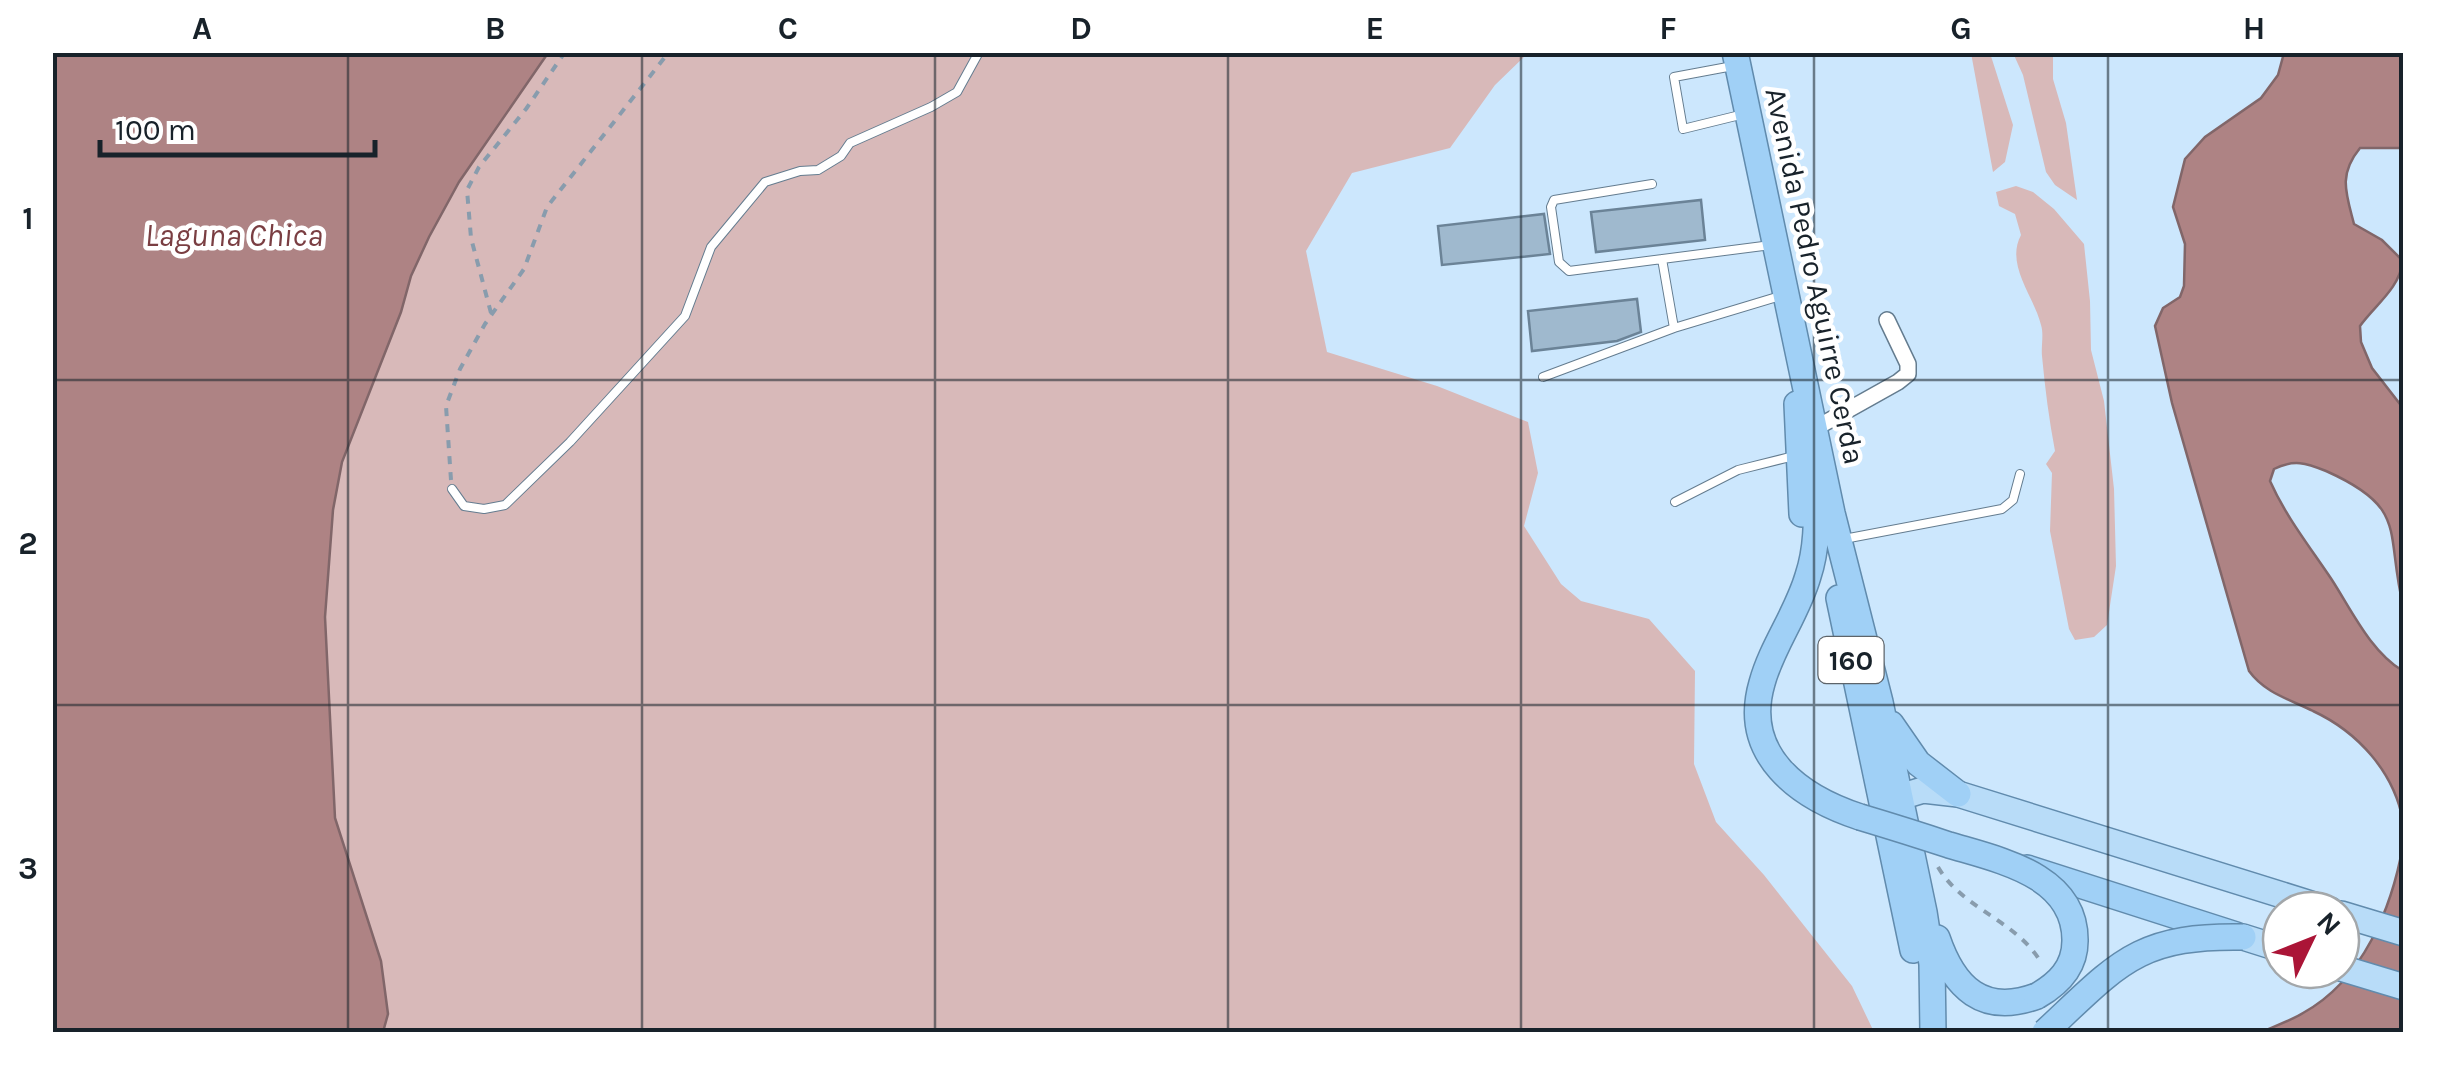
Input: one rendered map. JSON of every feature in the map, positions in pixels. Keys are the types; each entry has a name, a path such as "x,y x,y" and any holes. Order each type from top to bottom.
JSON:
{"highway":[{"name":"Avenida Pedro Aguirre Cerda","path":"1736,59 1832,513 1880,702 1881,806 1924,912 1932,964 1930,1032"},
{"path":"1774,655 1798,562 1802,510 1796,342"},
{"path":"1814,428 1814,555 1796,611 1762,684 1758,733 1766,754 1784,775 1810,795 1881,806 2022,867 2243,937"},
{"name":"Avenida Pedro Aguirre Cerda","path":"1832,513 1844,627 1930,1032"},
{"path":"1880,702 1918,763 1958,794"},
{"path":"1924,912 1947,966 1971,993 2006,1003 2042,987 2066,972 2075,949 2074,927 2060,898 2022,867"},
{"path":"2044,1032 2116,967 2144,950 2187,938 2243,937"}],"main road":[{"path":"1881,806 1923,790 1958,794 2266,890"},
{"path":"2361,920 2404,933"},
{"path":"2243,937 2261,943"},
{"path":"2361,974 2404,988"}],"street":[{"path":"1814,428 1908,374 1908,364 1887,320"}],"lane":[{"path":"452,489 464,506 484,509 506,505 570,442 685,316 711,247 764,182 800,170 818,170 842,156 850,143 957,92 979,52"},
{"path":"1736,59 1674,77 1684,128 1748,113"},
{"path":"1652,184 1554,200 1551,207 1559,262 1569,271 1775,244"},
{"path":"1662,259 1674,328"},
{"path":"1543,377 1674,328 1786,294"},
{"path":"1675,502 1738,470 1798,455"},
{"path":"1840,540 2002,509 2013,500 2020,474"}],"path":[{"path":"492,316 471,238 467,190 478,167 526,109 565,52"},
{"path":"452,489 446,406 460,369 524,270 547,207 668,52"},
{"path":"1935,861 1945,878 1964,896 2026,941 2042,987"}],"shaded area":[{"path":"548,53 1528,53 1495,85 1450,148 1352,173 1306,251 1327,352 1437,386 1528,422 1538,473 1524,526 1561,584 1581,601 1649,619 1695,671 1694,764 1716,822 1764,875 1852,986 1874,1032 383,1032 388,1014 381,961 335,818 325,616 333,510 342,462 429,237 459,182"},
{"path":"1971,53 1990,53 2013,125 2005,162 1993,172"},
{"path":"2013,53 2053,53 2053,79 2066,123 2077,200 2055,185 2046,172 2023,75"},
{"path":"2016,186 2033,192 2054,209 2084,244 2091,350 2104,401 2114,489 2116,566 2107,625 2094,637 2075,640 2069,629 2050,531 2052,473 2046,464 2055,451 2044,380 2042,329 2018,269 2017,246 2021,235 2015,214 1999,206 1996,192"}],"water":[{"name":"Laguna Chica","path":"52,53 548,53 459,182 429,237 342,462 333,510 325,617 335,818 381,961 388,1014 383,1032 53,1032"},
{"path":"2284,53 2403,53 2403,148 2360,148 2349,167 2346,184 2354,224 2382,240 2403,261 2392,288 2360,326 2361,342 2372,368 2403,408 2403,605 2389,524 2371,497 2306,464 2274,469 2270,481 2363,630 2381,653 2403,671 2403,821 2391,786 2359,742 2329,720 2270,690 2249,671 2172,403 2155,326 2163,308 2180,297 2184,286 2185,244 2173,207 2185,159 2205,137 2261,98 2278,75"},
{"path":"2403,845 2403,1032 2261,1032 2298,1016 2334,990 2361,990 2361,957 2382,917"}],"building":[{"path":"1701,200 1705,240 1596,252 1591,212"},
{"path":"1544,214 1550,254 1442,265 1438,226"},
{"path":"1637,299 1641,332 1617,341 1532,351 1528,311"}]}
